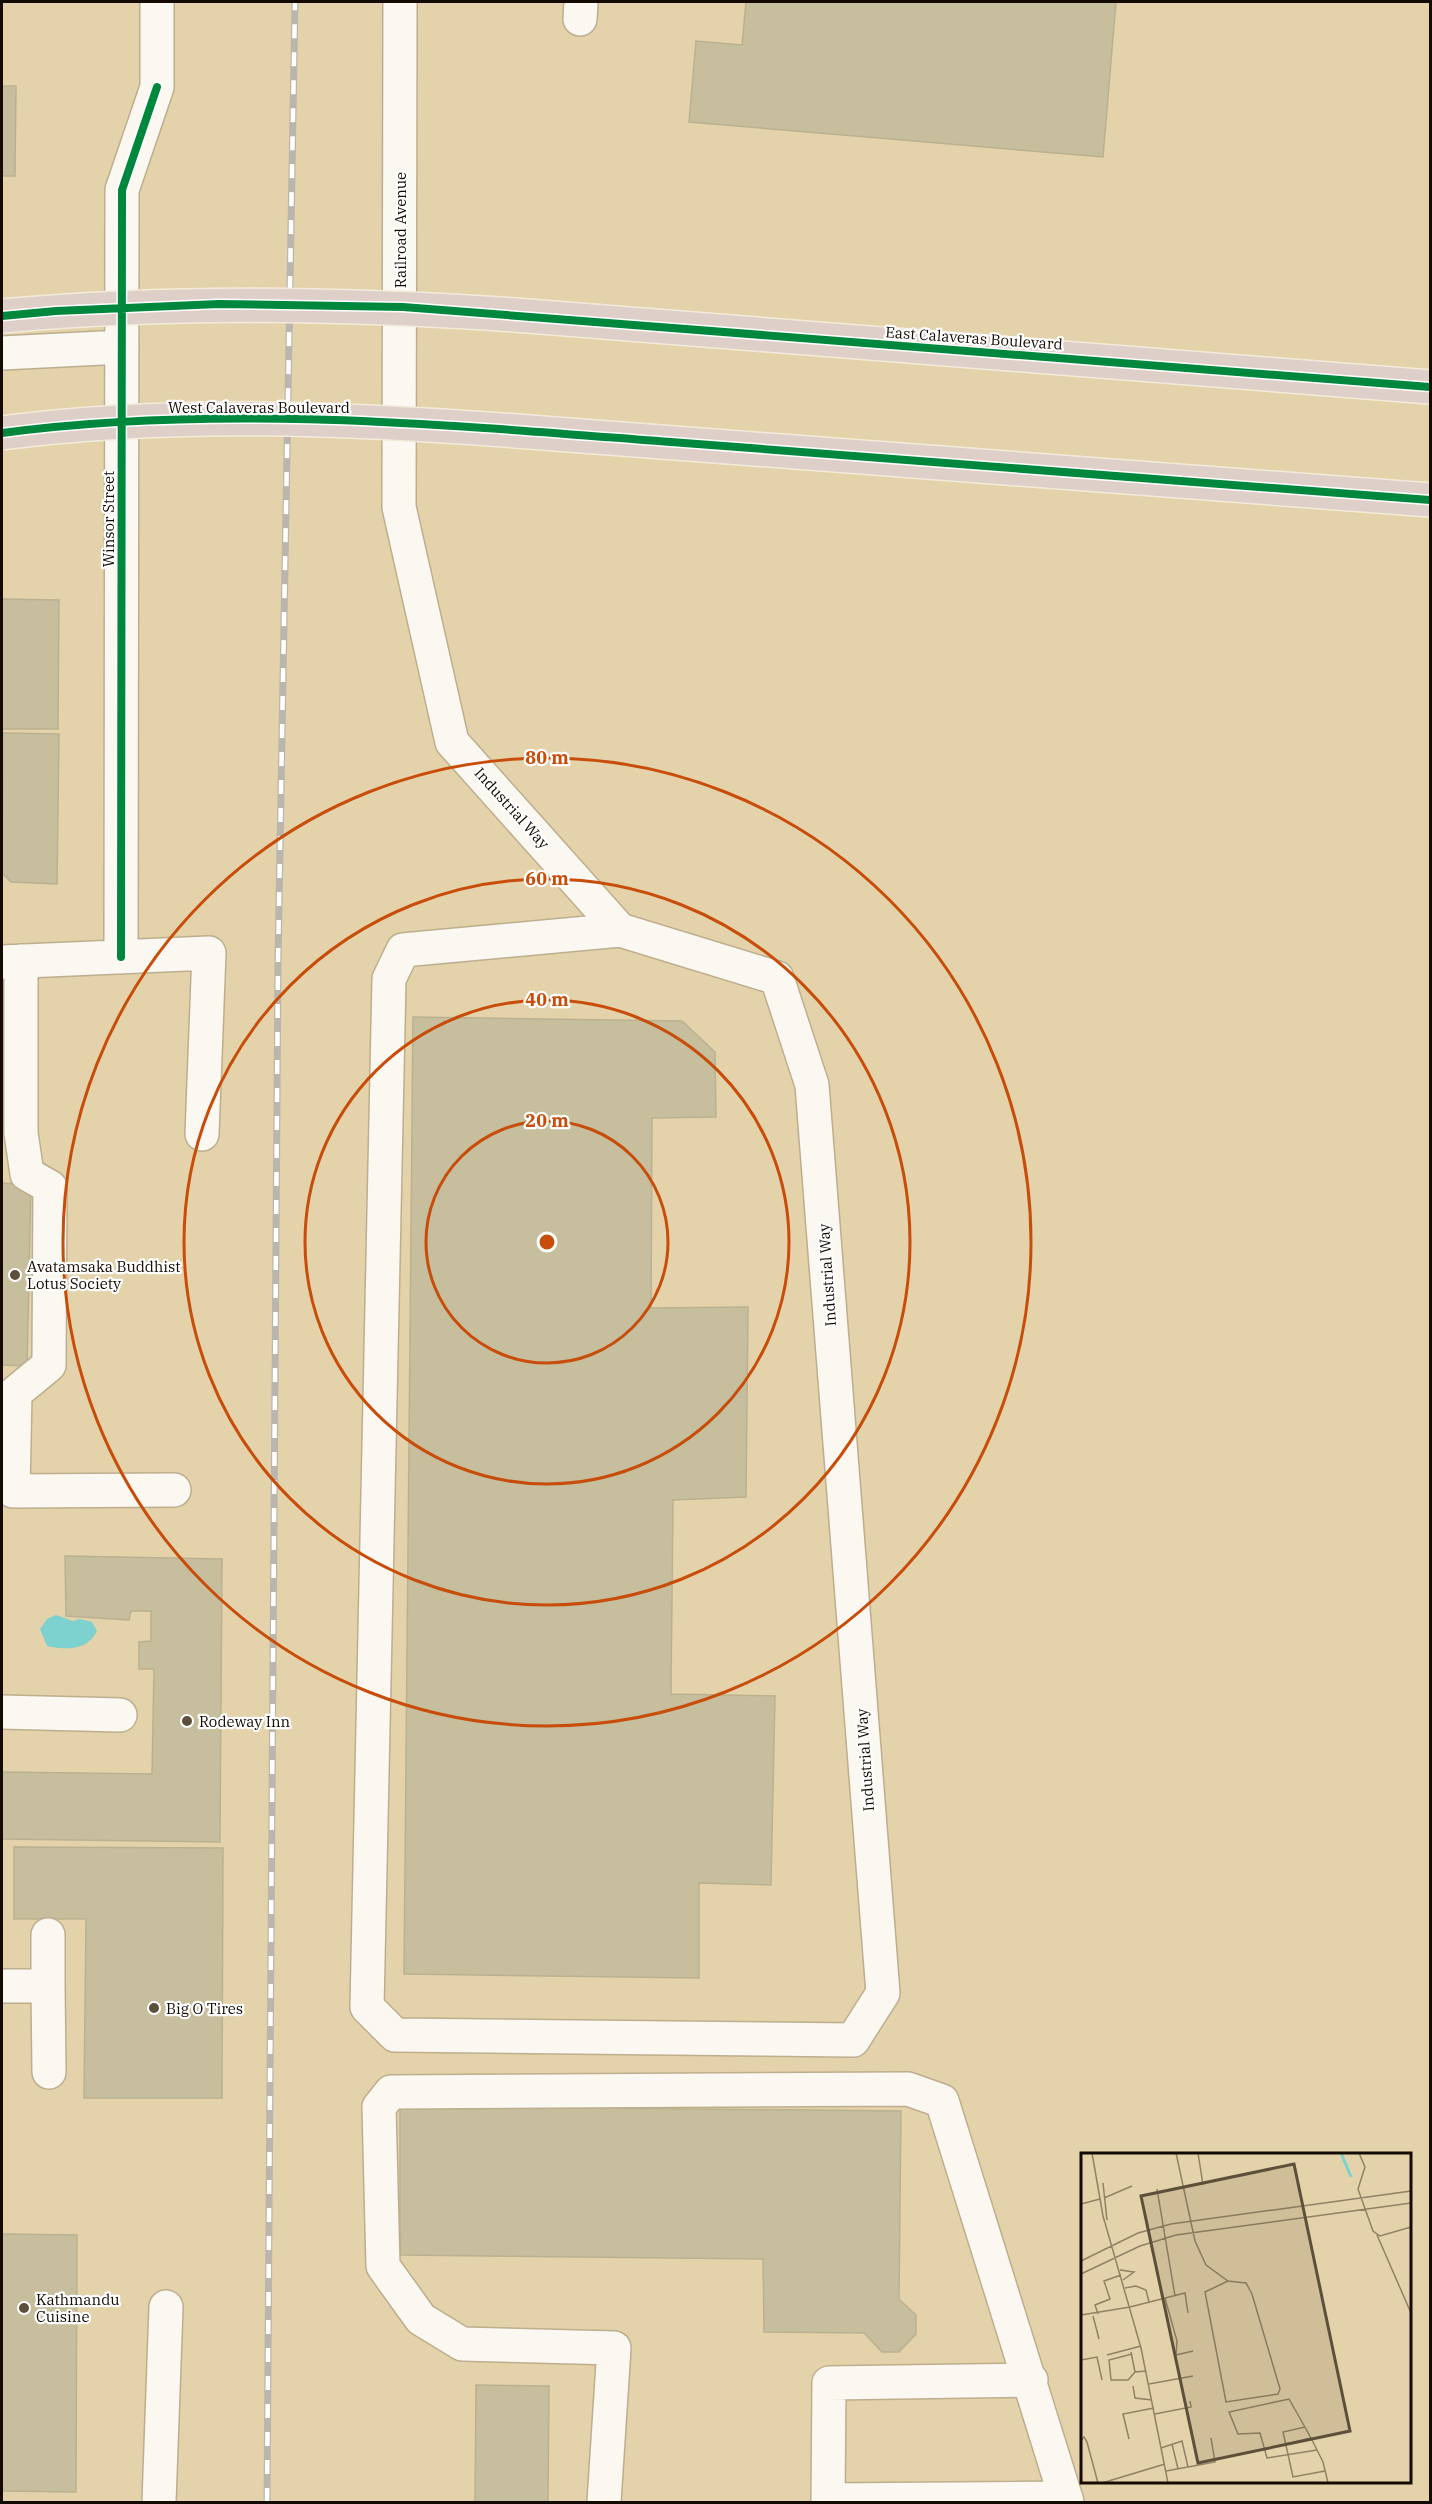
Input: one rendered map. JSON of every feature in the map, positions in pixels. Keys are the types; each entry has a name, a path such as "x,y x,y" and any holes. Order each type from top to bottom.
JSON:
{"highway":[{"name":"East Calaveras Boulevard","path":"2,316 56,311 219,304 403,307 1431,387"},
{"name":"West Calaveras Boulevard","path":"2,433 127,421 243,418 414,423 1431,500"}],"street":[{"name":"Winsor Street","path":"121,957 122,190 157,87 157,2"},
{"name":"Railroad Avenue","path":"400,2 399,507 452,742"},
{"path":"2,353 122,347"},
{"name":"Industrial Way","path":"452,742 620,930 777,978 812,1085 883,1993 853,2040 395,2035 367,2007 389,979 403,950 620,930"},
{"path":"174,1490 13,1491 15,1394 49,1365 50,1187 27,1174 21,1133 11,962 209,953 202,1134"},
{"path":"2,1712 120,1715"},
{"path":"48,1935 49,2072"},
{"path":"2,1986 48,1986"},
{"path":"604,2502 614,2348 462,2344 421,2319 383,2266 379,2107 391,2092 908,2090 942,2101 1031,2380 1067,2500 828,2501 829,2383 1031,2380"},
{"path":"159,2502 166,2307"}],"water":[{"path":"56,1615 73,1621 80,1619 92,1622 97,1631 93,1638 76,1648 47,1646 40,1629 47,1619"}],"building":[{"path":"746,2 1116,2 1103,157 689,122 696,41 742,45"},
{"path":"2,86 16,86 15,176 2,176"},
{"path":"2,599 59,600 58,729 2,729"},
{"path":"3,733 59,734 57,884 11,882 2,873"},
{"path":"413,1017 682,1021 715,1052 716,1117 652,1118 651,1308 748,1307 746,1497 673,1500 671,1694 775,1696 771,1885 699,1883 699,1978 404,1974"},
{"name":"Avatamsaka Buddhist Lotus Society","path":"2,1183 31,1185 27,1366 2,1365"},
{"name":"Rodeway Inn","path":"65,1556 222,1559 220,1842 2,1839 2,1772 152,1774 154,1669 139,1669 139,1642 151,1641 151,1611 131,1611 129,1620 66,1616"},
{"name":"Big O Tires","path":"14,1847 223,1848 222,2098 84,2098 86,1919 14,1919"},
{"path":"400,2106 901,2111 899,2299 916,2315 916,2334 899,2352 882,2352 864,2333 764,2332 763,2259 400,2255"},
{"path":"2,2234 77,2235 76,2492 2,2491"},
{"path":"476,2385 549,2386 548,2502 475,2502"}],"railway":[{"path":"267,2502 278,961 295,2"}],"cycle path":[{"path":"121,957 122,190 157,87"},
{"path":"2,316 56,311 219,304 403,307 1430,387"},
{"path":"2,433 87,424 172,420 257,418 343,420 513,430 1430,500"}],"place":[{"name":"Avatamsaka Buddhist Lotus Society","path":"15,1275"},
{"name":"Rodeway Inn","path":"187,1721"},
{"name":"Big O Tires","path":"154,2008"},
{"name":"Kathmandu Cuisine","path":"24,2308"}]}
